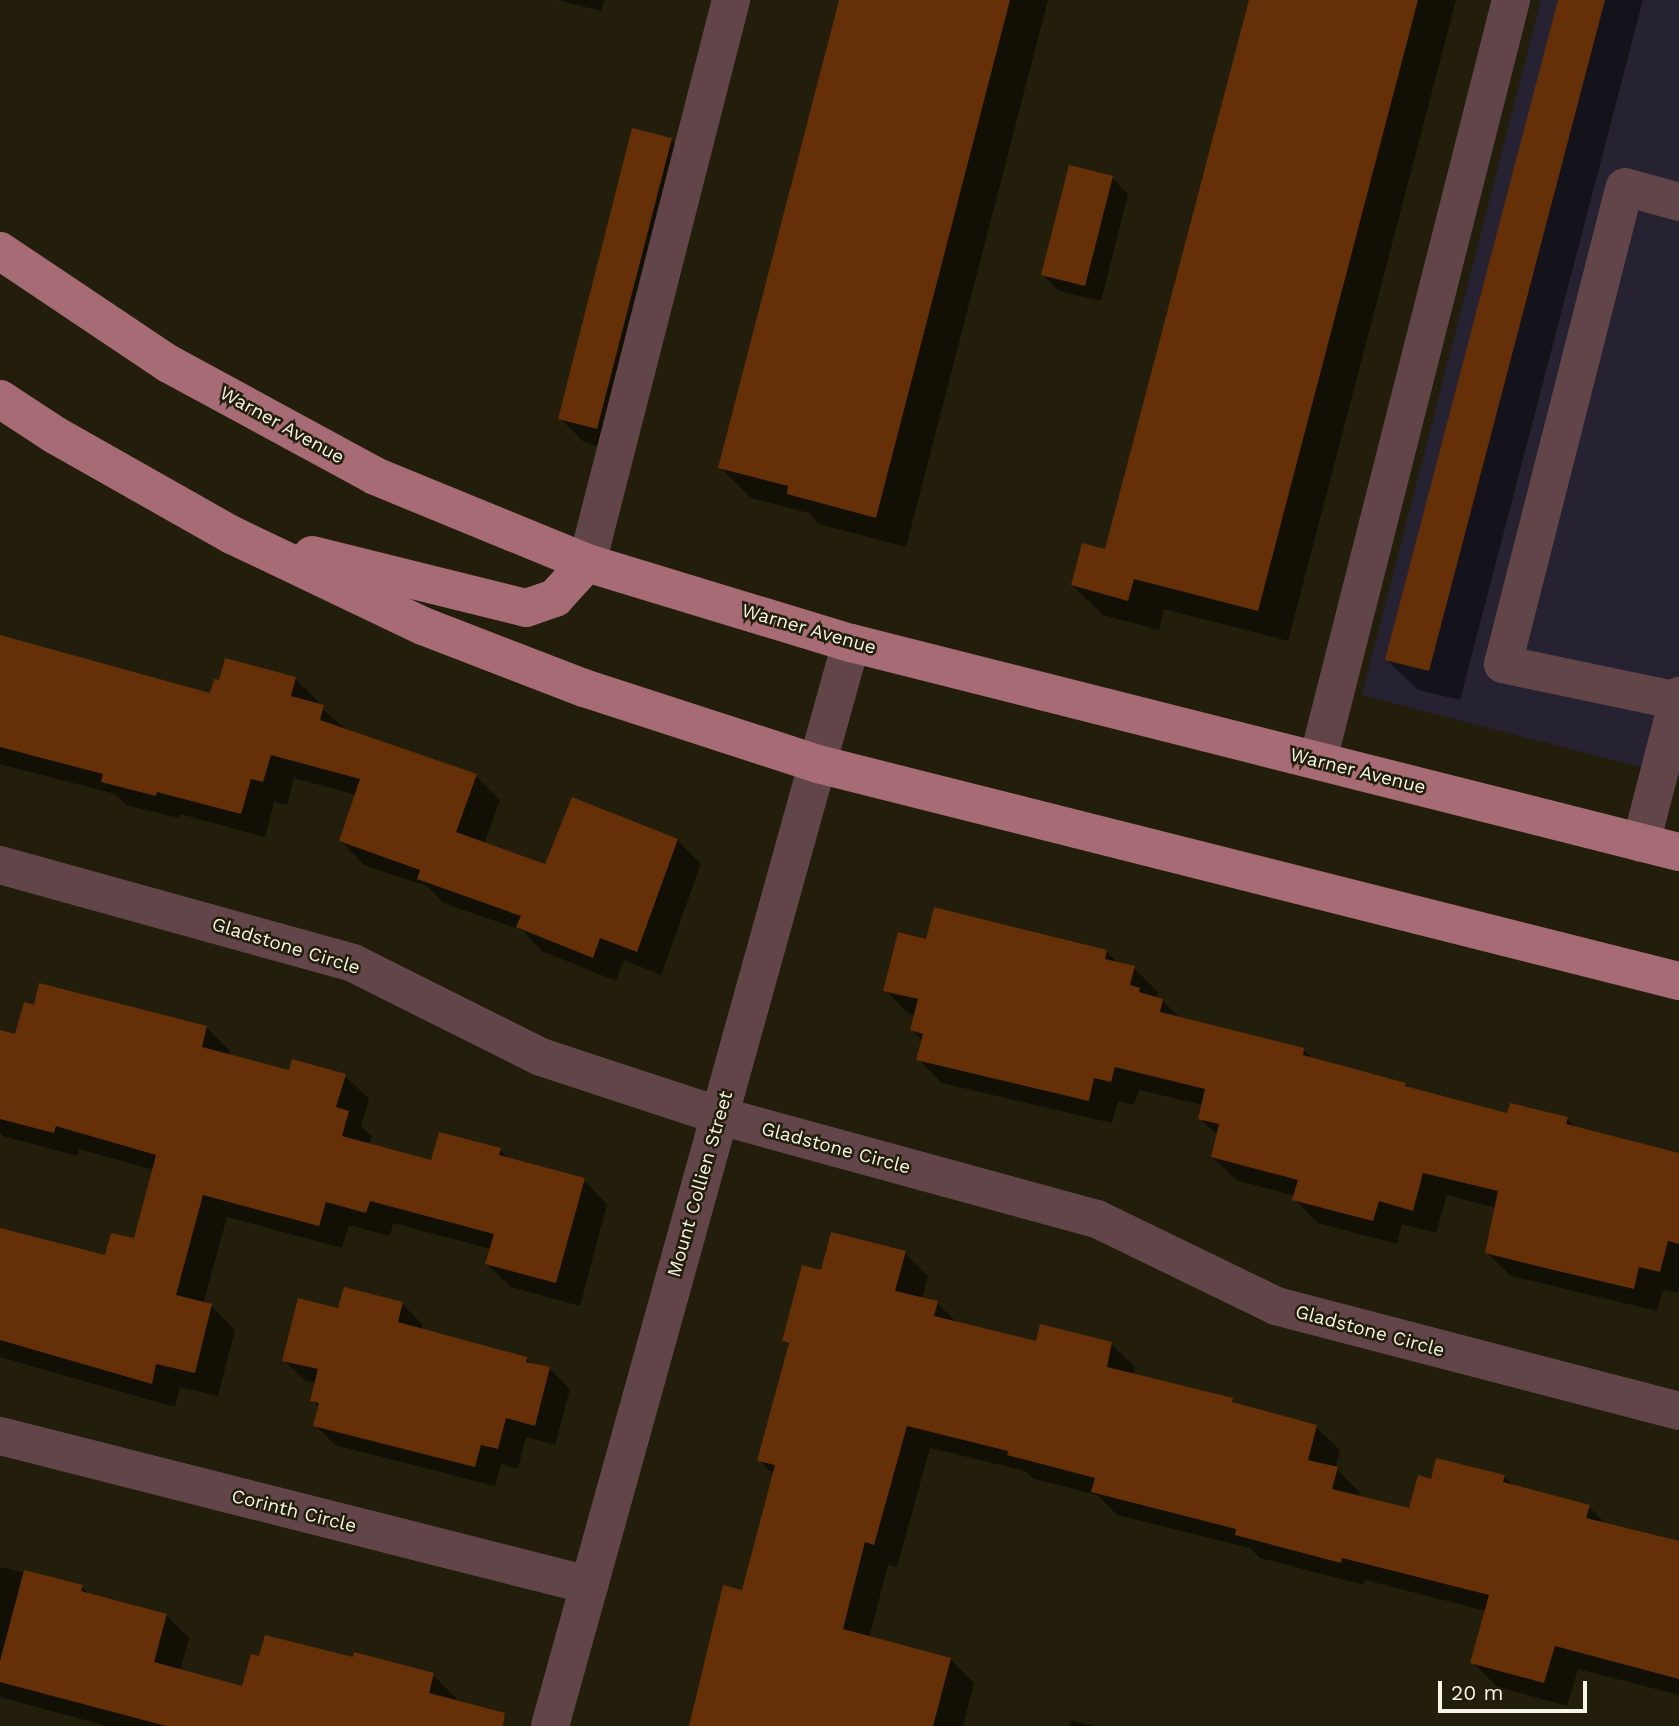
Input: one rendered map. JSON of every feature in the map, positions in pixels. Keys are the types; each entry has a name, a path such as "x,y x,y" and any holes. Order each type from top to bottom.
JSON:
{"main road":[{"name":"Warner Avenue","path":"0,251 169,364 375,476 587,563 851,643 1679,852"},
{"path":"0,399 55,435 232,535 423,626 584,688 818,764 1679,981"},
{"path":"232,535 526,608 555,598 587,563"}],"street":[{"path":"587,563 731,0"},
{"path":"1318,760 1511,0"},
{"path":"1641,843 1678,698 1503,664 1625,187 1679,202"},
{"name":"Mount Collien Street","path":"550,1726 851,643"},
{"name":"Gladstone Circle","path":"0,864 353,963 541,1057 720,1116 1097,1219 1276,1306 1679,1411"},
{"name":"Corinth Circle","path":"0,1436 589,1585"}],"shaded area":[{"path":"1541,0 1679,0 1679,777 1362,695"}],"building":[{"path":"839,0 1010,0 876,518 787,494 788,486 718,468"},
{"path":"1249,0 1418,0 1258,611 1134,579 1128,601 1071,585 1082,543 1105,549"},
{"path":"1558,0 1605,0 1429,671 1385,660"},
{"path":"632,128 672,138 597,429 558,419"},
{"path":"1069,165 1113,176 1085,286 1041,275"},
{"path":"0,635 210,693 214,679 219,680 225,658 296,677 291,696 324,705 320,720 477,774 456,832 545,864 572,797 678,839 637,952 600,938 593,958 516,927 521,916 417,879 420,870 339,841 360,779 271,755 263,782 251,779 241,814 157,792 156,796 101,782 103,774 0,747"},
{"path":"934,907 1107,950 1105,959 1135,966 1130,985 1140,988 1139,992 1163,999 1160,1012 1304,1048 1303,1055 1406,1083 1405,1086 1507,1113 1510,1103 1568,1117 1566,1124 1679,1153 1679,1244 1668,1241 1660,1272 1639,1267 1634,1289 1541,1267 1485,1253 1498,1191 1423,1173 1413,1211 1379,1201 1373,1221 1292,1200 1298,1180 1211,1157 1219,1124 1198,1119 1205,1089 1115,1067 1111,1082 1094,1078 1089,1101 916,1060 923,1034 910,1030 918,999 883,991 898,932 926,939"},
{"path":"39,983 207,1026 202,1047 289,1070 292,1059 346,1074 336,1107 349,1111 342,1136 431,1160 439,1132 501,1148 499,1155 585,1178 556,1283 485,1264 494,1234 370,1201 366,1213 326,1202 319,1226 203,1195 176,1295 212,1304 195,1373 156,1364 152,1384 0,1340 0,1228 105,1255 111,1233 134,1238 156,1155 56,1126 54,1133 0,1119 0,1030 15,1034 24,1002 34,1005"},
{"path":"831,1232 906,1251 895,1291 938,1301 934,1316 1036,1341 1040,1324 1112,1342 1107,1367 1233,1398 1232,1402 1317,1425 1308,1460 1338,1467 1332,1489 1409,1508 1418,1475 1431,1479 1436,1458 1505,1475 1503,1482 1590,1505 1586,1518 1679,1541 1679,1679 1555,1646 1544,1683 1470,1663 1489,1595 1342,1558 1341,1563 1235,1535 1236,1529 1091,1492 1095,1478 1007,1455 1008,1451 907,1426 874,1545 865,1542 843,1629 951,1658 933,1726 689,1726 723,1585 742,1590 775,1465 757,1461 789,1343 782,1341 802,1265 821,1270"},
{"path":"344,1287 403,1302 398,1322 527,1357 526,1362 550,1367 535,1426 506,1418 498,1449 481,1445 475,1467 313,1426 319,1403 310,1401 318,1369 282,1361 298,1298 338,1308"},
{"path":"24,1570 83,1585 81,1591 167,1614 154,1662 242,1686 251,1654 259,1656 265,1635 353,1657 354,1652 434,1673 429,1693 505,1713 503,1726 166,1726 0,1682 0,1661"}]}
